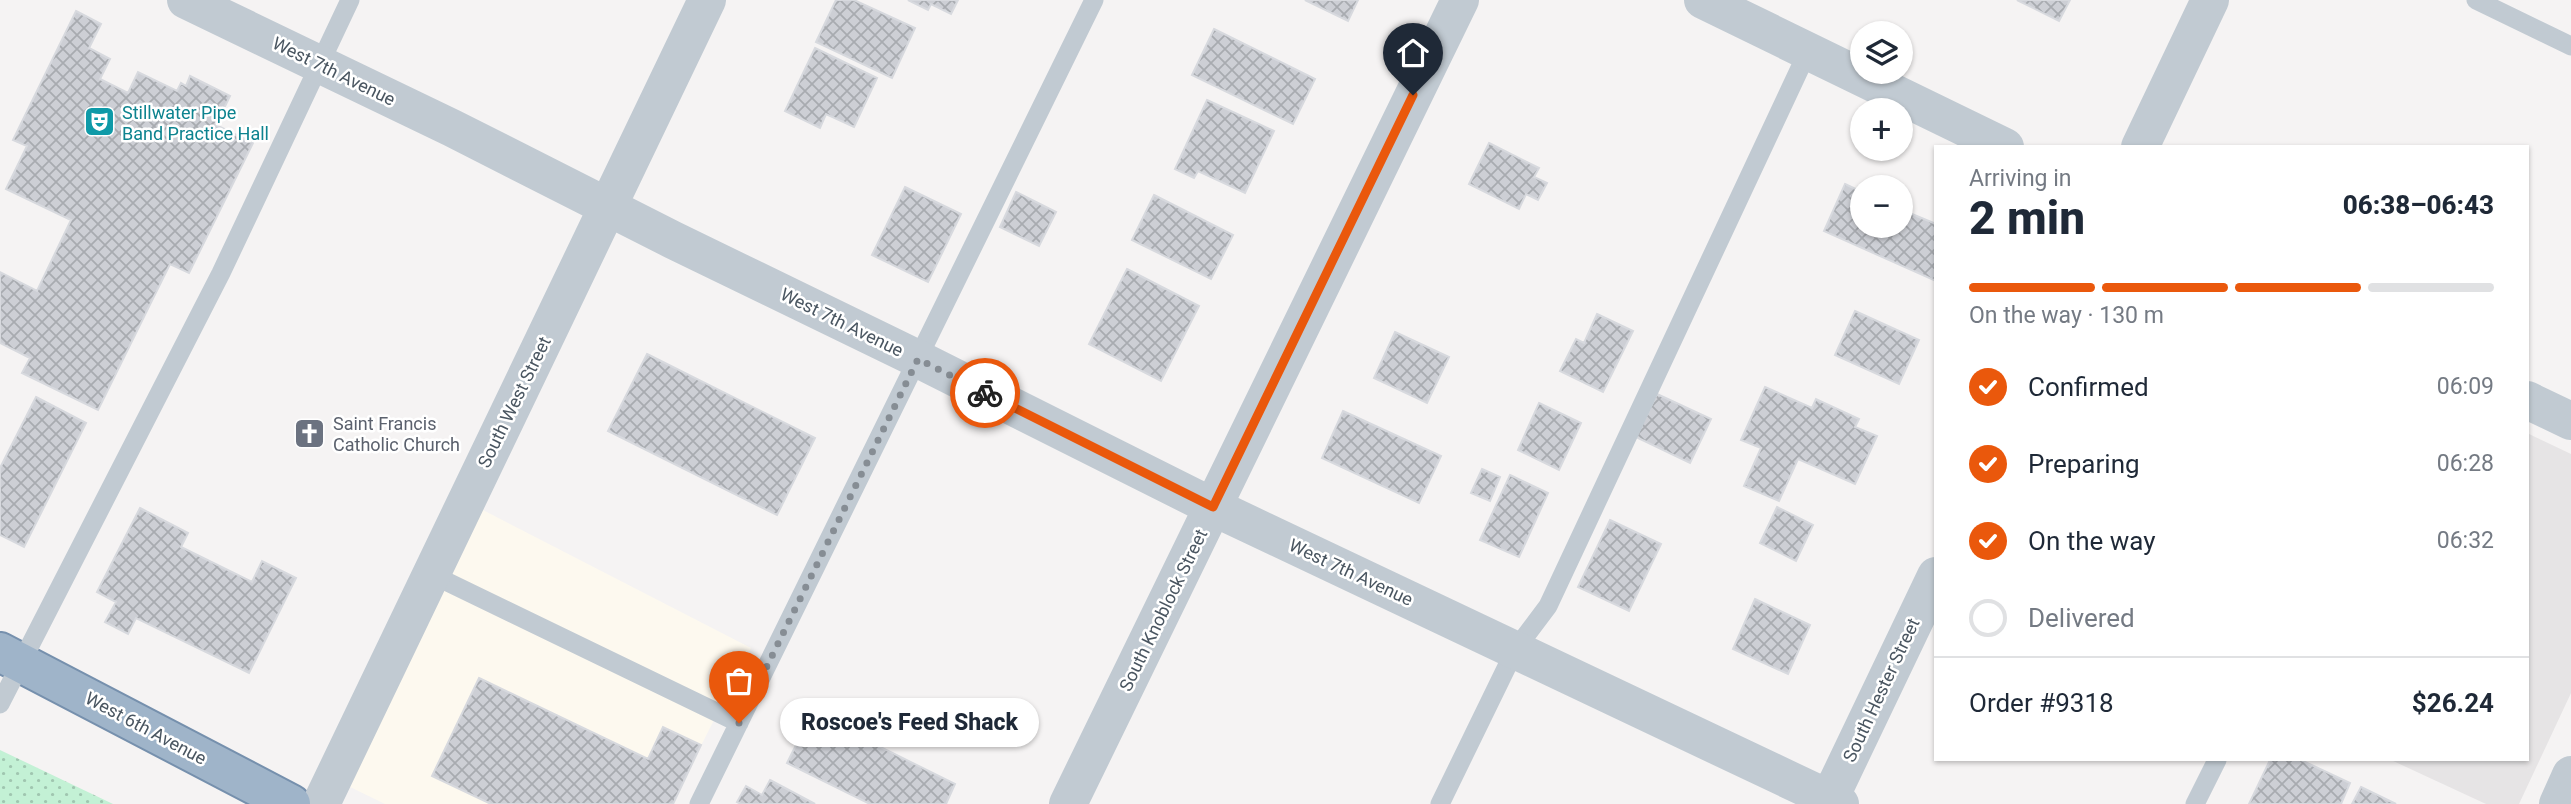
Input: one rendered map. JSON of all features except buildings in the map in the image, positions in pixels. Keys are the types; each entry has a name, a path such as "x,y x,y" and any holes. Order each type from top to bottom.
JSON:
{"highway":[{"name":"West 6th Avenue","path":"11,657 291,804"}],"street":[{"name":"West 7th Avenue","path":"186,0 918,359 1213,507 1832,802"},
{"name":"South West Street","path":"321,804 708,0"},
{"name":"South Knoblock Street","path":"1068,804 1460,0"},
{"path":"1703,0 2001,145"},
{"path":"2141,145 2210,0"},
{"path":"2529,401 2571,421"},
{"name":"South Hester Street","path":"1832,802 1934,580"},
{"path":"2558,804 2571,775"}],"lane":[{"path":"0,704 11,657 221,273 350,0"},
{"path":"699,804 1094,0"},
{"path":"2476,0 2571,46"},
{"path":"1440,804 1515,650 1548,606 1808,51"},
{"path":"431,574 739,723"},
{"path":"2195,804 2216,761"}],"shaded area":[{"path":"2529,434 2571,454 2571,693 2519,804 2486,804 2393,761 2529,761"},
{"path":"481,509 751,648 671,804 385,804 346,785"}],"green space":[{"path":"0,750 113,804 0,804"}],"way so far":[{"path":"739,723 918,359 985,393"}],"place":[{"name":"Stillwater Pipe Band Practice Hall","path":"99,122"},
{"name":"Saint Francis Catholic Church","path":"310,433"},
{"name":"Roscoe's Feed Shack","path":"739,723"}],"route":[{"path":"985,393 1213,507 1413,95"}]}
